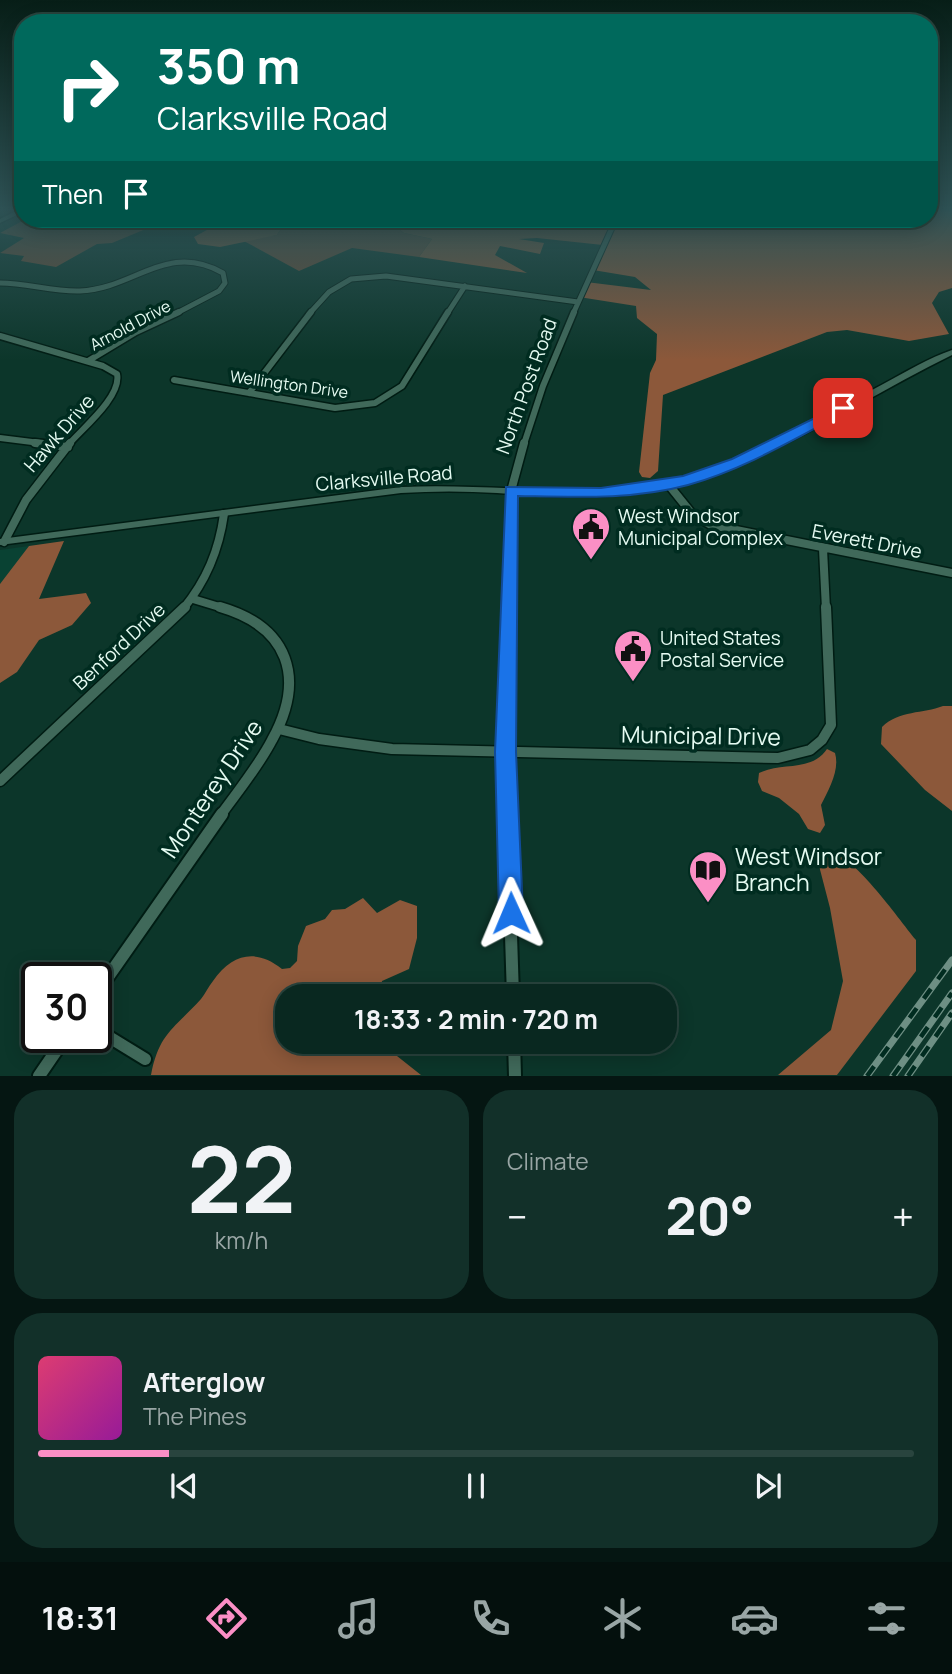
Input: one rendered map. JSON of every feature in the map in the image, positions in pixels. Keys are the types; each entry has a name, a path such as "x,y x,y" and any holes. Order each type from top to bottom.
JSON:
{"street":[{"name":"North Post Road","path":"513,984 505,752 511,491 518,460 537,404 597,260"},
{"name":"Arnold Drive","path":"0,283 80,292 114,284 149,267 183,262 211,265 223,273 225,283 215,294 136,332 88,361"},
{"path":"249,393 296,330 329,292 344,282 379,275 578,302"},
{"name":"Wellington Drive","path":"174,380 335,408 365,405 383,399 402,386 465,286"},
{"path":"0,336 88,361"},
{"name":"Clarksville Road","path":"2,542 424,488 601,493 668,484 699,477 737,463 952,352"},
{"name":"Hawk Drive","path":"2,542 23,500 114,395 118,383 117,374 88,361"},
{"path":"0,438 68,447"},
{"name":"Everett Drive","path":"668,484 693,515 708,524 952,573"},
{"name":"Benford Drive","path":"0,781 176,618 192,599 208,575 219,551 224,514"},
{"name":"Municipal Drive","path":"279,729 359,746 778,758 799,755 814,749 827,735 832,719 823,549"},
{"name":"Monterey Drive","path":"112,970 279,729 285,715 291,684 290,670 281,646 264,626 252,618 192,599"},
{"path":"112,1038 145,1059"},
{"path":"39,1076 55,1053"},
{"path":"514,1054 515,1076"}],"shaded area":[{"path":"21,260 68,260 56,267"},
{"path":"279,260 324,260 299,271"},
{"path":"441,260 504,260 527,273"},
{"path":"597,260 952,260 952,288 939,292 932,303 949,334 909,341 847,330 827,332 663,395 658,471 650,478 642,477 639,472 650,373 656,360 657,334 637,318 636,306 579,297 586,282 651,290 635,277 593,270"},
{"path":"64,541 39,599 86,593 91,603 72,625 39,640 17,672 0,683 0,584 29,546"},
{"path":"29,546 8,576 0,584 0,550"},
{"path":"952,706 952,811 925,790 881,744 882,727 889,722 903,715"},
{"path":"827,749 835,753 836,766 821,805 825,825 820,833 808,829 799,814 779,798 762,791 758,782 759,773 805,764 821,756"},
{"path":"825,849 836,853 861,873 916,940 916,971 837,1075 778,1075 831,1030 843,981 830,908 817,858 817,850"},
{"path":"363,898 377,913 400,900 417,906 417,938 409,969 382,981 381,984 275,984 275,1054 396,1054 421,1075 151,1075 163,1040 228,965 236,960 254,956 272,962 282,969 290,968 297,961 298,946 306,926 325,919 332,910 345,909"}],"railway":[{"path":"867,1076 952,960"},
{"path":"893,1076 952,993"},
{"path":"908,1076 952,1013"}],"place":[{"name":"West Windsor Municipal Complex","path":"591,561"},
{"name":"United States Postal Service","path":"633,683"},
{"name":"West Windsor Branch","path":"708,904"}],"route":[{"path":"511,913 505,752 511,491 601,493 685,481 737,463 843,408"}]}
